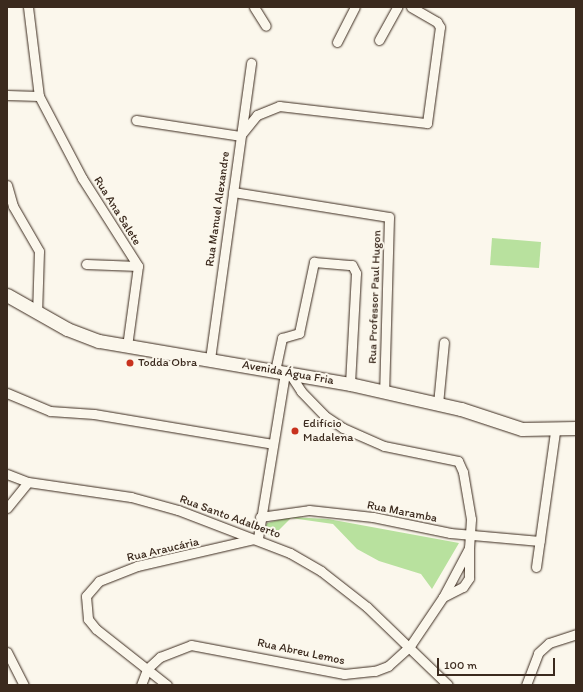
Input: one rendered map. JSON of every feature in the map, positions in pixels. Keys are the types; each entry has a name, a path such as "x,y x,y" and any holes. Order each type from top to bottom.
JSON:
{"main road":[{"name":"Avenida Água Fria","path":"7,295 37,313 85,336 127,346 350,384 438,404 522,428 555,431 576,428"}],"street":[{"path":"7,95 39,96 28,7"},
{"path":"254,7 266,26"},
{"path":"337,42 355,7"},
{"path":"379,40 397,7"},
{"path":"136,120 240,136 257,115 279,106 422,124 430,117 440,29 437,22 411,7"},
{"name":"Rua Manuel Alexandre","path":"210,359 251,63"},
{"name":"Rua Ana Salete","path":"39,96 82,178 138,266"},
{"path":"7,185 13,206 39,251 37,313"},
{"name":"Rua Professor Paul Hugon","path":"233,192 388,217 384,392"},
{"path":"258,538 283,372 282,338 299,333 313,264 319,260 352,266 356,269 350,384"},
{"path":"86,264 138,266 127,346"},
{"path":"438,404 444,342"},
{"name":"Rua Abreu Lemos","path":"141,685 147,669 160,657 191,645 344,674 360,674 388,666 410,646 443,597 469,548 471,534 463,472 458,460 384,446 343,428 324,415 283,372"},
{"path":"7,393 50,411 94,414 273,444"},
{"path":"536,567 555,431"},
{"name":"Rua Santo Adalberto","path":"7,474 28,482 132,497 258,538 336,581 410,646 448,685"},
{"path":"7,508 28,482"},
{"name":"Rua Maramba","path":"260,517 309,510 471,534 540,541"},
{"name":"Rua Araucária","path":"167,685 96,629 88,619 86,596 91,588 137,566 258,538"},
{"path":"443,597 463,587 470,578 469,548"},
{"path":"526,685 538,653 549,643 576,634"},
{"path":"7,652 24,685"}],"green space":[{"path":"492,238 541,242 539,268 490,265"},
{"path":"290,517 328,519 459,543 432,589 421,574 379,561 357,549 333,524 291,518 272,537 263,532 267,523"}],"place":[{"name":"Todda Obra","path":"130,363"},
{"name":"Edifício Madalena","path":"295,431"}]}
